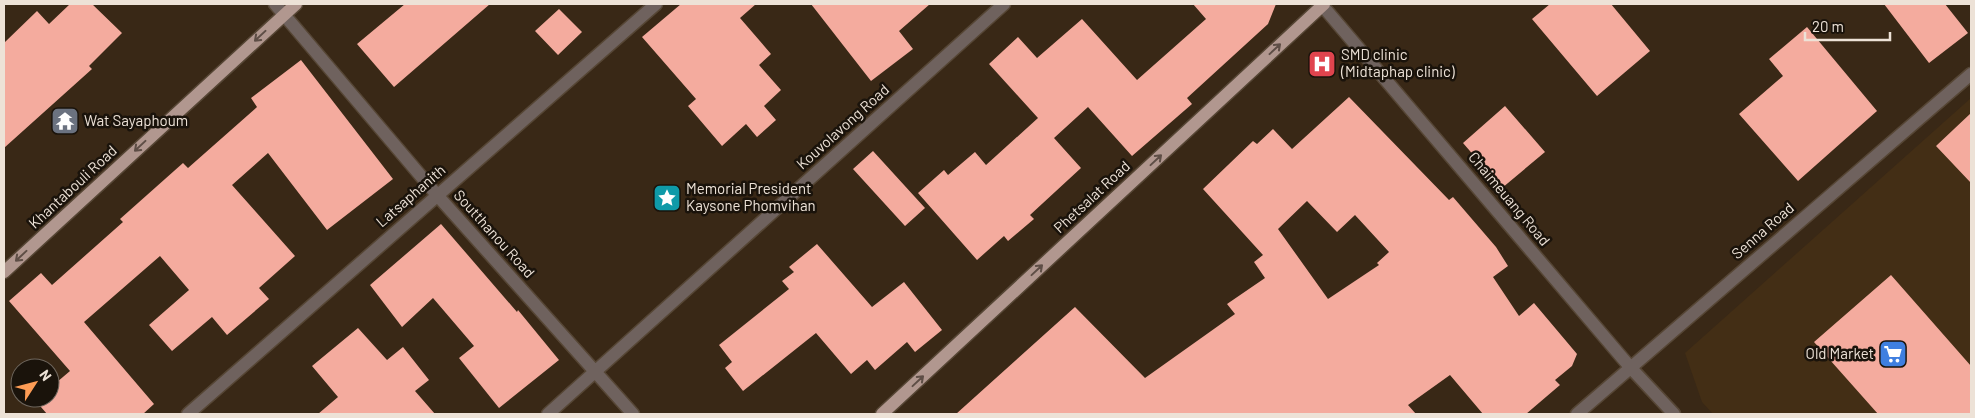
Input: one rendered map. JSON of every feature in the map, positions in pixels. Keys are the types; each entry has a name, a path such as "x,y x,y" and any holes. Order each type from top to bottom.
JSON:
{"main road":[{"name":"Khantabouli Road","path":"4,272 296,4"},
{"name":"Phetsalat Road","path":"882,414 1322,4"}],"street":[{"name":"Soutthanou Road","path":"275,4 285,13 437,195 633,414"},
{"name":"Latsaphanith","path":"188,414 656,4"},
{"name":"Kouvolavong Road","path":"548,414 1004,4"},
{"name":"Chaimeuang Road","path":"1322,4 1630,367 1674,414"},
{"name":"Senna Road","path":"1577,414 1971,74"}],"shaded area":[{"path":"1971,98 1971,414 1713,414 1702,402 1685,353"}],"building":[{"path":"70,4 92,4 122,33 89,66 92,69 4,148 4,43 37,11 49,24"},
{"path":"405,4 490,4 394,87 357,44"},
{"path":"681,4 756,4 740,18 771,54 759,65 781,90 764,106 776,120 757,137 746,124 722,146 688,106 696,99 642,37"},
{"path":"811,4 930,4 899,31 913,49 871,81"},
{"path":"1193,4 1276,4 1268,24 1187,98 1192,104 1132,156 1088,107 1054,138 1081,168 1030,215 1034,219 1008,241 1004,236 977,260 918,193 944,170 948,175 975,152 986,165 1038,118 989,64 1018,37 1037,58 1082,19 1137,80 1206,19"},
{"path":"1550,4 1611,4 1650,51 1597,96 1532,19"},
{"path":"1884,4 1945,4 1968,33 1929,63"},
{"path":"559,9 582,32 558,55 535,31"},
{"path":"1807,27 1877,111 1798,181 1739,114 1783,76 1769,59"},
{"path":"301,60 393,179 327,230 268,153 232,185 295,256 259,288 269,299 227,335 212,317 172,351 149,325 189,290 160,256 84,322 154,404 143,414 47,414 42,408 60,408 60,380 70,371 9,301 41,273 52,285 123,222 120,219 183,163 188,168 257,107 251,98"},
{"path":"1349,97 1449,200 1453,197 1496,247 1508,266 1493,277 1519,316 1534,303 1577,354 1572,366 1555,380 1560,385 1526,414 1483,414 1450,375 1408,405 1416,414 956,414 1075,307 1145,378 1235,314 1227,304 1265,278 1254,262 1263,255 1203,189 1253,141 1257,144 1273,129 1292,149","holes":["1307,201 1337,232 1355,215 1389,252 1377,263 1379,265 1328,299 1278,229"]},
{"path":"1505,106 1545,152 1502,188 1463,143"},
{"path":"1971,113 1971,183 1936,146"},
{"path":"873,151 925,208 905,226 853,169"},
{"path":"441,224 517,312 518,310 559,360 499,408 459,358 474,346 433,298 402,327 370,285"},
{"path":"817,244 872,307 904,282 942,330 915,352 907,342 875,370 867,360 851,374 816,333 743,391 725,368 732,362 719,345 789,289 782,281 794,272 789,267"},
{"name":"Old Market","path":"1891,275 1971,366 1971,414 1878,414 1814,342"},
{"path":"358,328 387,360 403,347 429,380 415,391 435,414 318,414 338,397 312,366"}],"place":[{"name":"SMD clinic (Midtaphap clinic)","path":"1322,64"},
{"name":"Wat Sayaphoum","path":"65,121"},
{"name":"Memorial President Kaysone Phomvihan","path":"667,198"},
{"name":"Old Market","path":"1893,354"}]}
